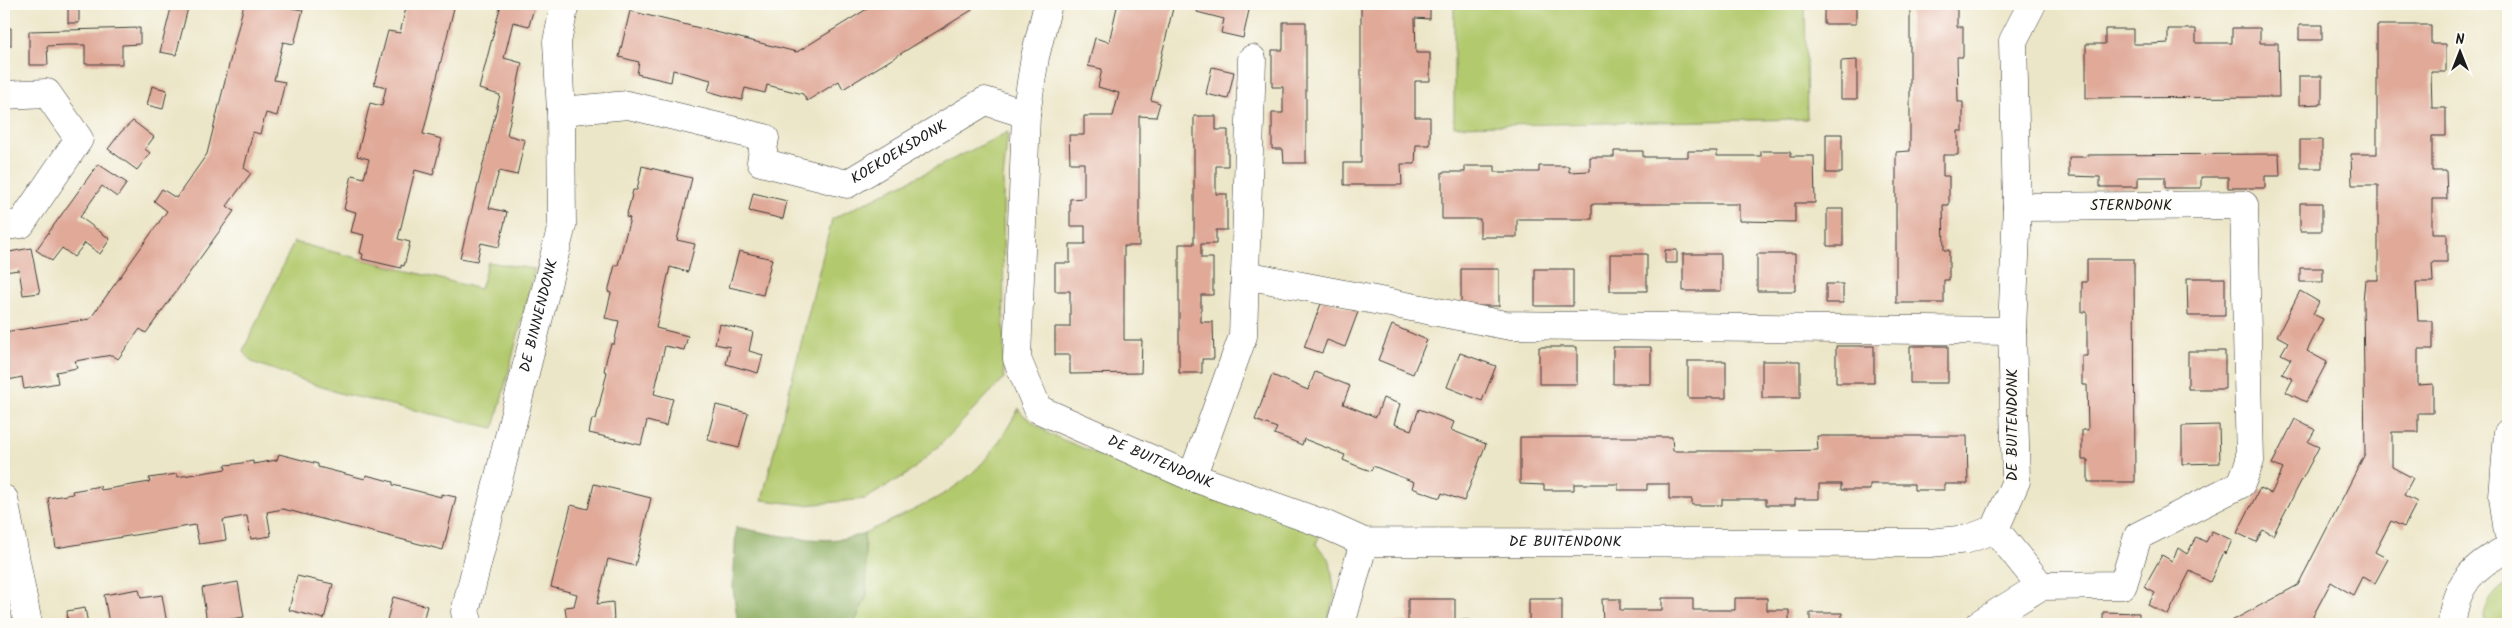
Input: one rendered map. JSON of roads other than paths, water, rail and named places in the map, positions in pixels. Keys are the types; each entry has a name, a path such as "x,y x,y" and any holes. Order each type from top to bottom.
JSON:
{"street":[{"name":"DE BINNENDONK","path":"469,624 465,612 562,225 561,111 557,42 566,4"},
{"name":"DE BUITENDONK","path":"1048,4 1035,57 1026,114 1017,359 1038,409 1192,477 1324,524 1364,542 1930,543 1968,539 1995,529 2016,481 2012,331 2018,207 2013,41 2032,4"},
{"path":"1192,477 1243,336 1252,59"},
{"path":"4,95 47,93 79,139 21,224 4,226"},
{"name":"KOEKOEKSDONK","path":"561,111 628,105 765,138 761,162 847,184 985,101 1026,114"},
{"name":"STERNDONK","path":"2018,207 2244,205 2250,461 2241,484 2138,536 2123,586 2041,586"},
{"path":"1245,275 1505,325 2012,331"},
{"path":"2508,433 2503,497 2508,532"},
{"path":"4,499 28,624"},
{"path":"1979,624 2041,586 1995,529"},
{"path":"1341,624 1364,542"},
{"path":"2452,624 2456,598 2469,576 2487,558 2508,549"}]}
